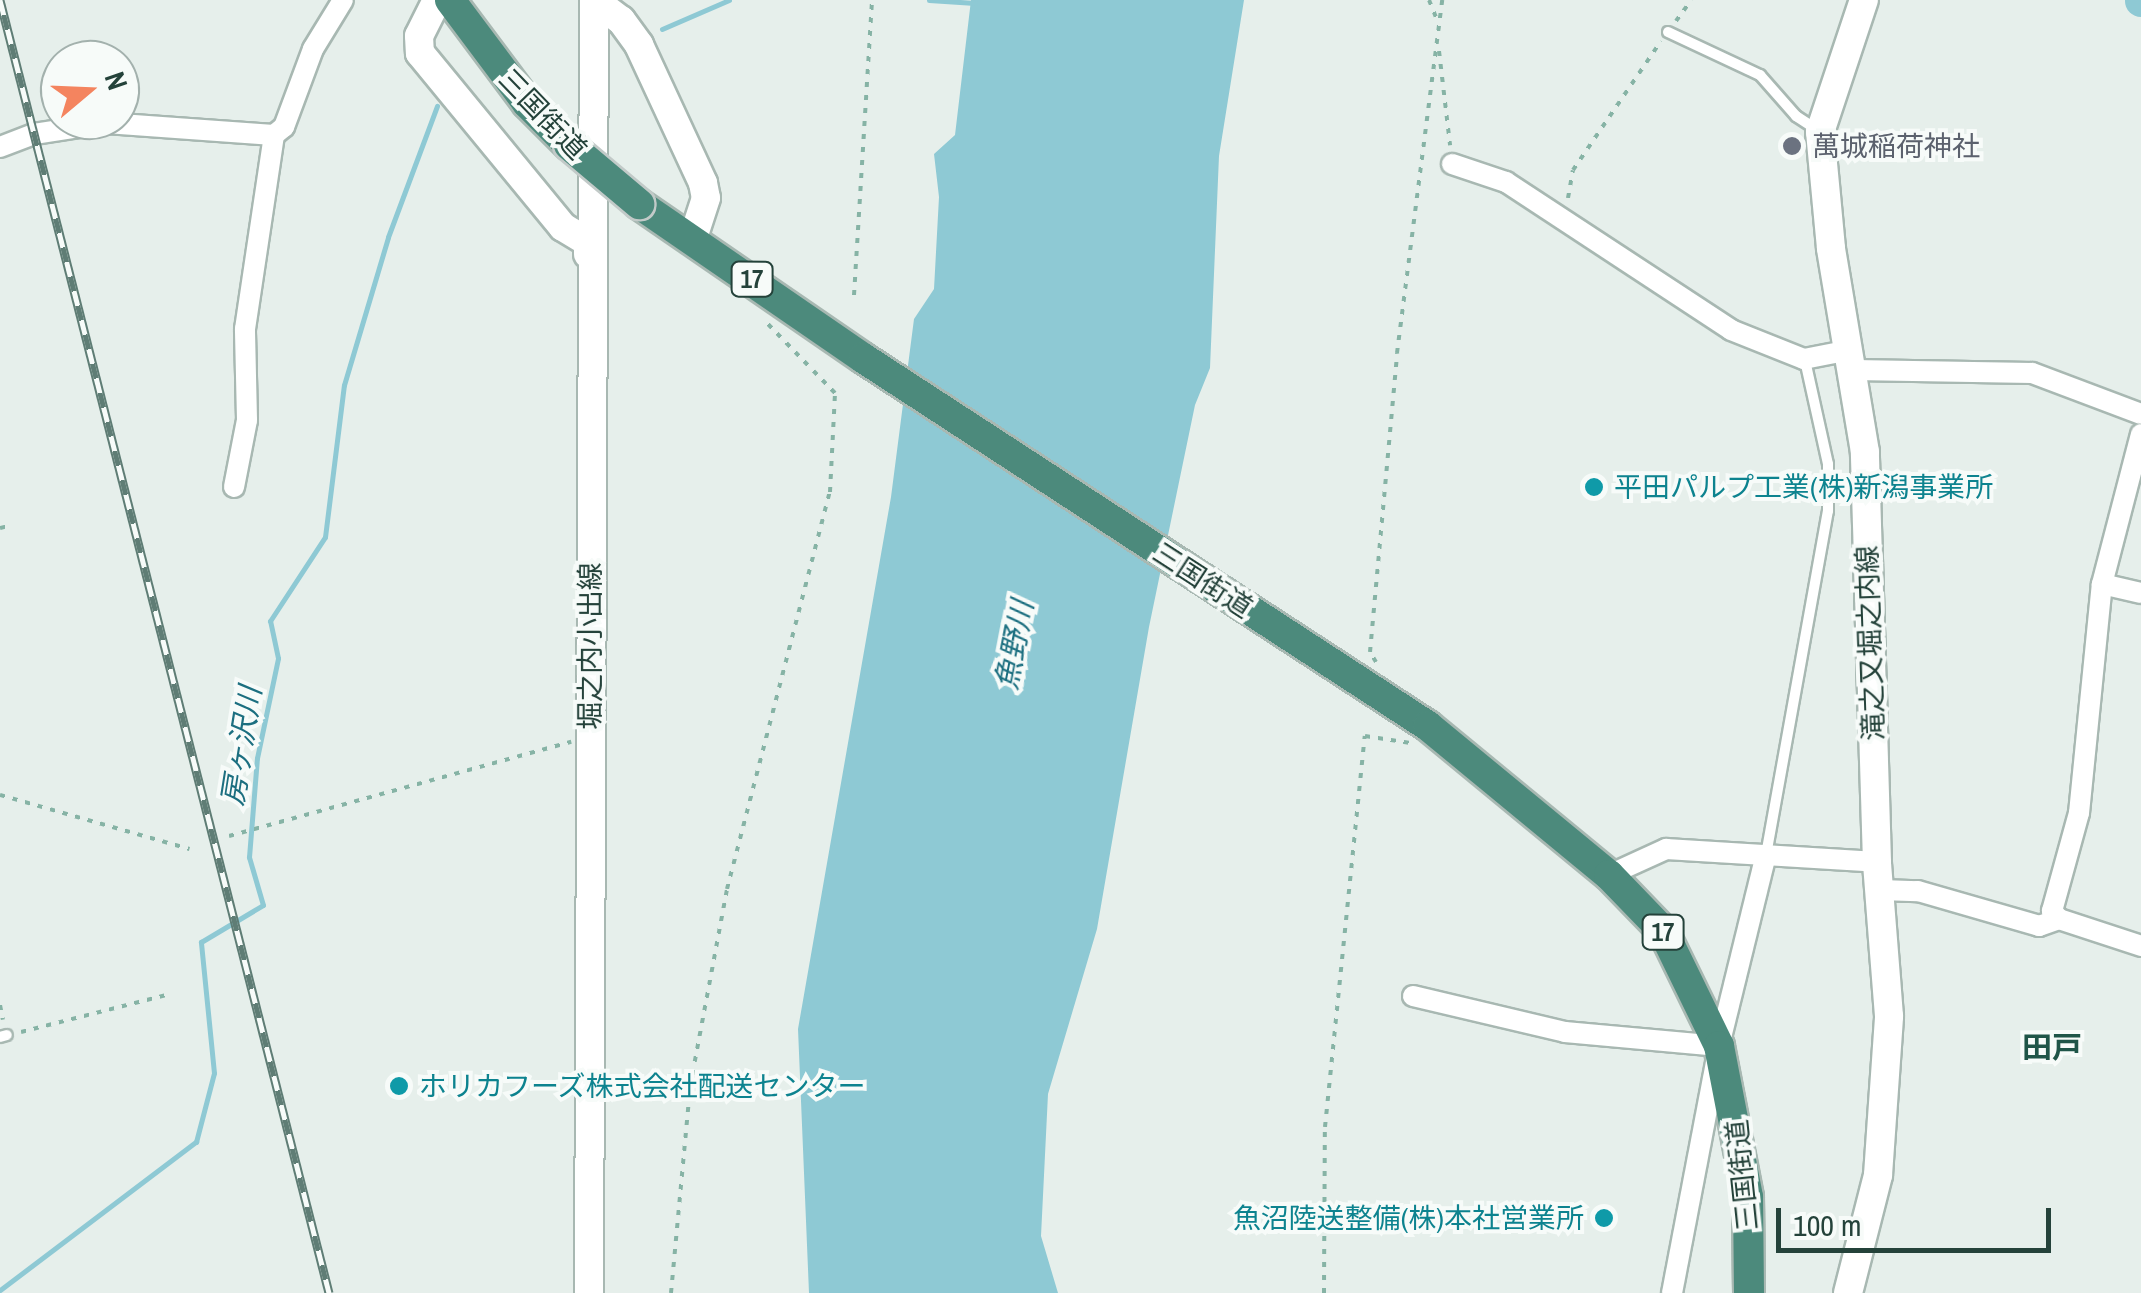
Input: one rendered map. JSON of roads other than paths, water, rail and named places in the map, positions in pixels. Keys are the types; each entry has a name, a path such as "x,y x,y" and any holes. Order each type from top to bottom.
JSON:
{"highway":[{"name":"三国街道","path":"450,0 527,103 569,145 639,204 863,358 1377,680 1609,875 1663,931 1718,1046 1748,1197 1749,1293"}],"main road":[{"path":"437,0 419,36 420,53 563,227 588,242"},
{"path":"594,0 621,20 639,45 703,182 706,198 693,238"},
{"name":"堀之内小出線","path":"589,1293 588,242 594,0"},
{"name":"滝之又堀之内線","path":"1848,1293 1878,1175 1889,1016 1878,876 1865,452 1831,248 1820,132 1864,0"}],"street":[{"path":"0,147 34,134 106,123 274,135 284,127 313,49 342,0"},
{"path":"234,487 247,420 246,329 274,135"},
{"path":"1452,164 1506,182 1558,221 1613,248 1731,330 1805,359 2032,373 2141,414"},
{"path":"2141,434 2102,584 2080,814 2052,911 2058,919 2141,946"},
{"path":"2102,584 2141,593"},
{"path":"1609,875 1666,849 1766,855 1878,876 2039,926 2058,919"},
{"path":"1672,1293 1718,1046 1766,855"},
{"path":"1413,996 1565,1032 1718,1046"}],"lane":[{"path":"1668,32 1760,75 1796,116 1820,132"},
{"path":"1766,855 1828,511 1828,464 1805,359"}],"water":[{"name":"魚野川","path":"971,0 1244,0 1219,156 1210,368 1195,405 1149,627 1097,929 1048,1094 1041,1236 1058,1293 809,1293 798,1029 891,497 914,319 934,289 939,197 934,154 955,135"}],"waterway":[{"name":"房ヶ沢川","path":"662,29 729,0"},
{"name":"房ヶ沢川","path":"929,0 975,3"},
{"name":"房ヶ沢川","path":"0,1290 196,1142 214,1073 201,942 263,905 249,857 257,758 278,658 270,621 325,537 344,385 388,237 437,106"}],"railway":[{"path":"0,0 329,1293"}],"place":[{"name":"萬城稲荷神社","path":"1792,146"},
{"name":"平田パルプ工業(株)新潟事業所","path":"1594,487"},
{"name":"ホリカフーズ株式会社配送センター","path":"399,1086"},
{"name":"魚沼陸送整備(株)本社営業所","path":"1604,1218"}],"district":[{"name":"田戸","path":"2052,1047"}]}
